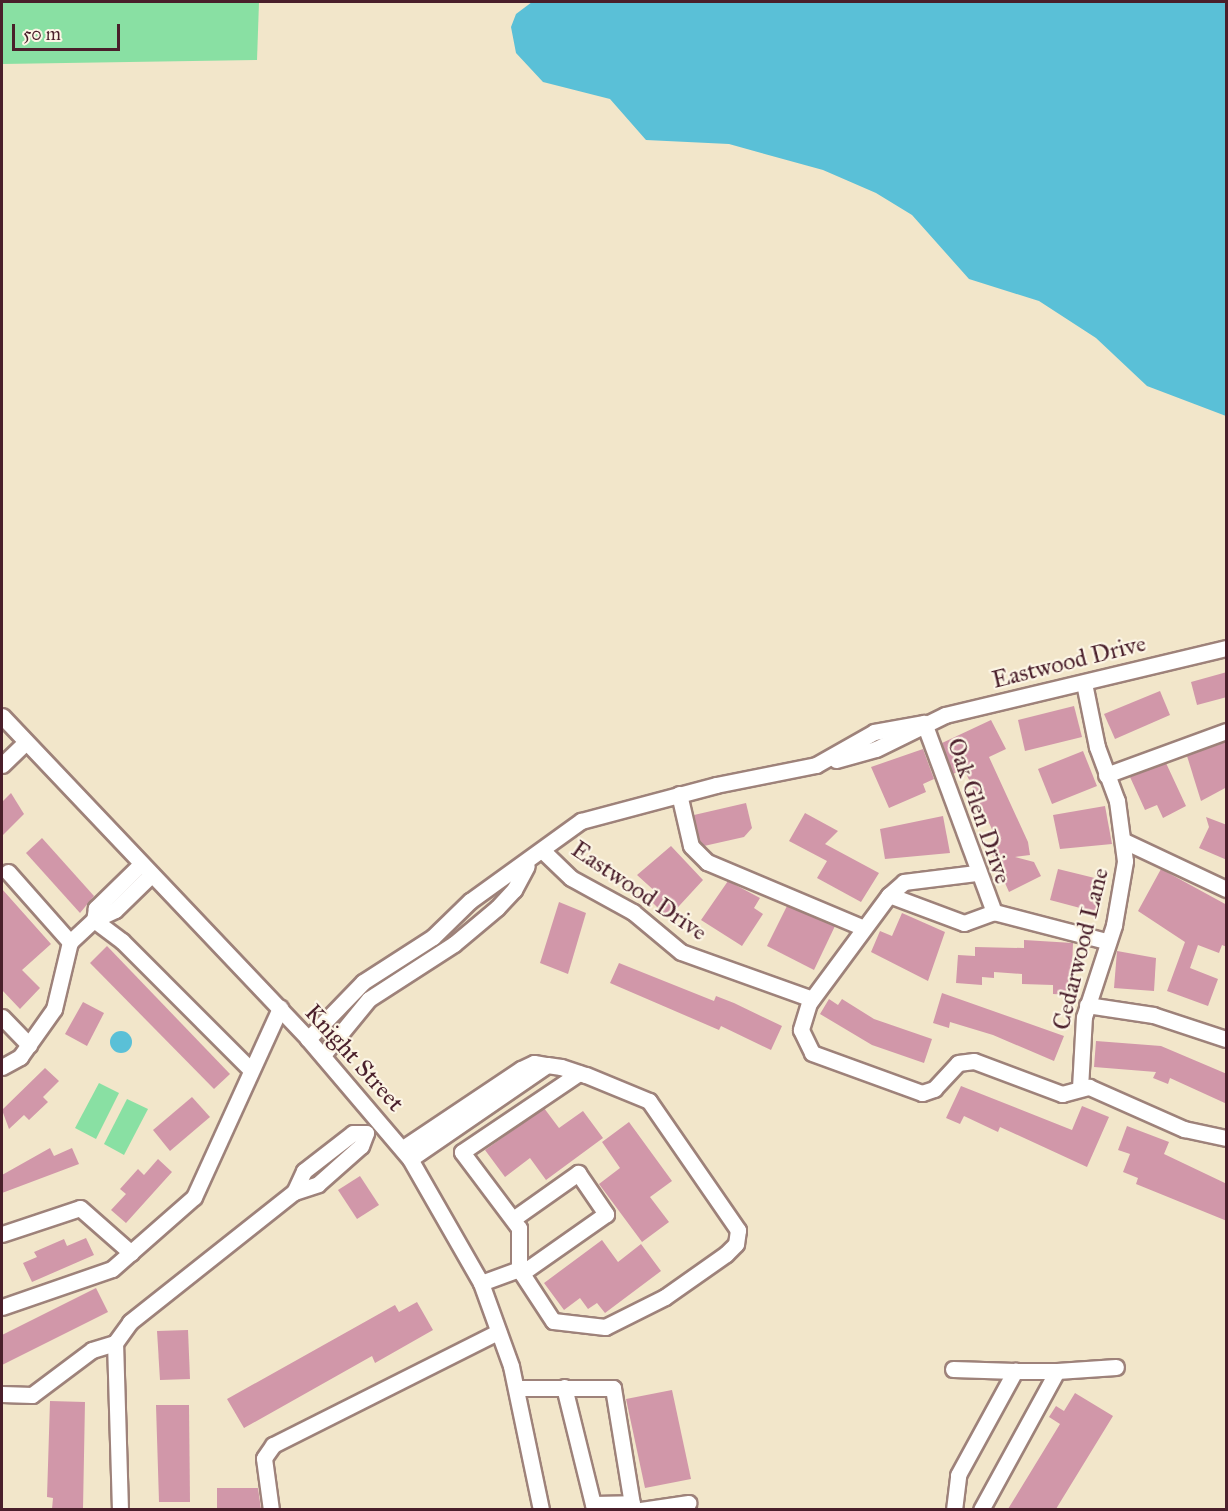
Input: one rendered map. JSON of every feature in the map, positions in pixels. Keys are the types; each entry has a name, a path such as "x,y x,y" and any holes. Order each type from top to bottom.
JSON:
{"street":[{"name":"Eastwood Drive","path":"308,1039 363,982 433,937 504,875 527,866 581,821 679,794 816,765 874,732 924,723 1227,648"},
{"name":"Cedarwood Lane","path":"1080,1088 1088,1005 1124,878 1124,841 1084,682"},
{"name":"Knight Street","path":"2,716 145,870 280,1008 380,1120 407,1154 481,1283 517,1388 541,1509"},
{"name":"Oak Glen Drive","path":"924,723 976,873 994,912"},
{"path":"1106,775 1227,731"},
{"path":"2,765 26,742"},
{"path":"679,794 691,846 707,862 862,927"},
{"path":"1124,841 1227,889"},
{"name":"Eastwood Drive","path":"544,852 571,878 633,912 681,952 812,999"},
{"name":"Eastwood Drive","path":"323,1055 369,999 454,944 497,908 514,890 527,866"},
{"path":"2,1067 29,1045 54,1009 70,942 94,920 110,914 145,870"},
{"path":"8,872 70,942"},
{"path":"976,873 904,882 888,895 862,927 812,999 801,1030 812,1053 894,1085 928,1092 953,1067 974,1061 1062,1095 1089,1087 1184,1129 1227,1138"},
{"path":"888,895 964,923 994,912 1002,918 1106,941"},
{"path":"94,920 122,941 251,1070"},
{"path":"1088,1005 1153,1015 1227,1039"},
{"path":"2,1306 112,1269 194,1197 280,1008"},
{"path":"2,1017 29,1045"},
{"path":"407,1154 445,1127 546,1065 579,1072 658,1109 731,1216 739,1237 726,1254 665,1297 605,1327 554,1321 520,1271 522,1240 513,1219 445,1127"},
{"path":"462,1152 579,1072"},
{"path":"2,1394 32,1395 92,1350 114,1343 130,1322 294,1192 318,1184 361,1146 366,1132 380,1120"},
{"path":"481,1283 520,1271 606,1214 578,1173 513,1219"},
{"path":"2,1234 80,1208 131,1253"},
{"path":"271,1509 264,1458 273,1445 498,1332"},
{"path":"114,1343 120,1509"},
{"path":"953,1370 1057,1371 1116,1367"},
{"path":"954,1509 958,1475 1015,1371"},
{"path":"981,1509 1057,1371"},
{"path":"517,1388 613,1388 635,1507"},
{"path":"564,1388 593,1504 635,1507 688,1503"},
{"path":"531,1509 541,1509"}],"green space":[{"path":"2,2 259,2 257,60 2,64"},
{"path":"99,1083 119,1093 96,1139 75,1128"},
{"path":"127,1099 148,1109 124,1155 104,1144"}],"water":[{"path":"532,2 1226,2 1226,416 1147,386 1096,338 1039,301 969,279 912,215 876,193 823,170 729,144 646,140 610,99 543,82 516,53 511,27 516,14"},
{"path":"121,1031 129,1034 132,1042 129,1050 121,1053 113,1050 110,1042 113,1034"}],"building":[{"path":"1227,672 1227,697 1197,705 1191,682"},
{"path":"1160,691 1170,715 1115,739 1104,714"},
{"path":"1074,706 1082,737 1025,751 1018,720"},
{"path":"991,720 1006,749 989,757 1028,842 1030,855 1015,857 1034,862 1041,876 1009,892 988,845 997,840 964,769 953,774 942,743"},
{"path":"1227,741 1227,787 1201,801 1187,756"},
{"path":"923,749 934,779 923,784 926,792 889,808 871,767"},
{"path":"1083,751 1097,786 1052,804 1038,769"},
{"path":"1166,763 1186,806 1163,818 1157,805 1145,810 1130,777"},
{"path":"11,793 24,814 2,836 2,802"},
{"path":"746,803 752,828 744,837 704,846 700,841 694,815"},
{"path":"1105,806 1112,844 1060,849 1053,815"},
{"path":"805,813 838,831 825,844 879,873 861,902 817,878 827,861 789,841"},
{"path":"943,816 950,853 885,859 880,829"},
{"path":"1206,817 1227,825 1227,860 1199,848 1209,827"},
{"path":"42,838 94,896 80,913 26,853"},
{"path":"671,846 703,880 668,918 651,901 658,894 637,875"},
{"path":"1058,869 1107,881 1099,913 1050,900"},
{"path":"1161,869 1227,905 1227,947 1222,945 1219,953 1198,945 1190,968 1218,979 1208,1006 1167,991 1185,942 1138,911"},
{"path":"728,881 760,898 754,908 763,914 742,946 701,920"},
{"path":"2,889 51,944 22,970 40,988 20,1009 2,990"},
{"path":"559,902 586,913 568,974 540,963"},
{"path":"787,906 835,926 814,970 767,946"},
{"path":"902,913 945,932 928,981 871,952 880,931 892,936"},
{"path":"1024,940 1073,943 1071,995 1053,994 1053,985 1022,984 1022,974 994,972 994,978 982,977 982,985 956,983 958,955 975,956 975,947 1024,948"},
{"path":"107,946 230,1074 214,1089 90,963"},
{"path":"1117,951 1156,958 1154,991 1114,988"},
{"path":"619,963 714,1001 716,996 782,1026 771,1050 721,1026 719,1030 610,983"},
{"path":"942,993 1064,1036 1054,1061 993,1035 950,1022 949,1028 933,1023"},
{"path":"829,999 838,1005 842,999 874,1019 932,1039 924,1063 872,1045 820,1014"},
{"path":"83,1002 104,1013 87,1046 65,1034"},
{"path":"1096,1041 1161,1046 1227,1074 1227,1104 1170,1078 1168,1084 1153,1078 1156,1072 1094,1067"},
{"path":"45,1068 59,1081 43,1097 48,1102 29,1120 24,1115 9,1129 2,1110"},
{"path":"961,1086 1072,1130 1082,1106 1109,1117 1087,1167 1000,1127 998,1132 964,1116 960,1124 946,1118"},
{"path":"192,1097 210,1117 170,1151 153,1130"},
{"path":"544,1108 559,1128 583,1111 603,1138 546,1180 530,1158 505,1177 485,1150"},
{"path":"629,1122 672,1181 650,1197 669,1222 642,1242 599,1184 620,1168 602,1142"},
{"path":"1127,1126 1169,1142 1164,1154 1227,1184 1227,1221 1136,1184 1138,1178 1123,1172 1130,1154 1118,1150"},
{"path":"50,1148 54,1156 72,1148 79,1164 2,1193 2,1175"},
{"path":"158,1159 172,1172 126,1223 111,1210 126,1194 120,1189 138,1169 144,1175"},
{"path":"360,1176 379,1205 357,1219 338,1190"},
{"path":"86,1238 94,1255 32,1282 23,1263 37,1257 34,1252 64,1239 67,1246"},
{"path":"602,1240 618,1262 641,1244 661,1271 605,1313 597,1303 588,1309 580,1298 564,1310 544,1283"},
{"path":"96,1288 108,1312 2,1365 2,1335"},
{"path":"417,1302 433,1330 375,1363 372,1356 244,1428 227,1399 395,1305 399,1312"},
{"path":"188,1330 190,1379 160,1380 157,1331"},
{"path":"672,1390 691,1479 645,1488 626,1399"},
{"path":"1075,1393 1113,1416 1056,1509 1008,1509 1060,1424 1049,1417 1056,1406 1064,1411"},
{"path":"50,1401 85,1402 83,1509 52,1509 53,1498 47,1497"},
{"path":"156,1405 189,1405 190,1502 159,1502"},
{"path":"217,1488 258,1488 261,1509 217,1509"}]}
